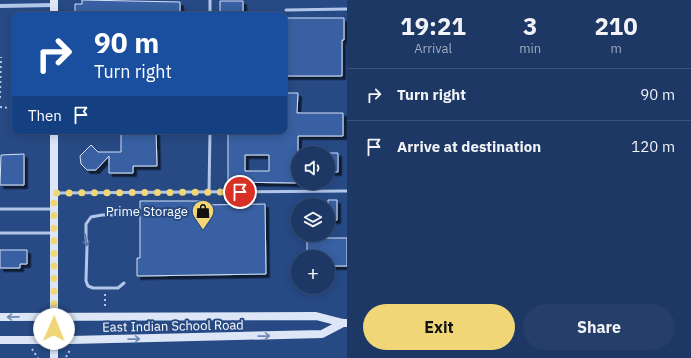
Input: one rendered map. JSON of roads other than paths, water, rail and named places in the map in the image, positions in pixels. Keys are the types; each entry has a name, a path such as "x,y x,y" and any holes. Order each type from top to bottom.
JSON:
{"main road":[{"path":"54,134 54,358"},
{"name":"East Indian School Road","path":"0,317 316,316 345,323"},
{"name":"East Indian School Road","path":"0,340 322,334 345,323"}],"street":[{"path":"0,6 54,3"}],"lane":[{"path":"210,0 210,12"},
{"path":"286,10 347,9"},
{"path":"209,192 210,134"},
{"path":"54,193 347,191"},
{"path":"0,209 54,209"},
{"path":"119,215 102,215 92,217 86,224 86,281 88,286 93,288 118,288 124,283"},
{"path":"0,233 54,233"}],"place":[{"name":"Prime Storage","path":"203,230"}]}
